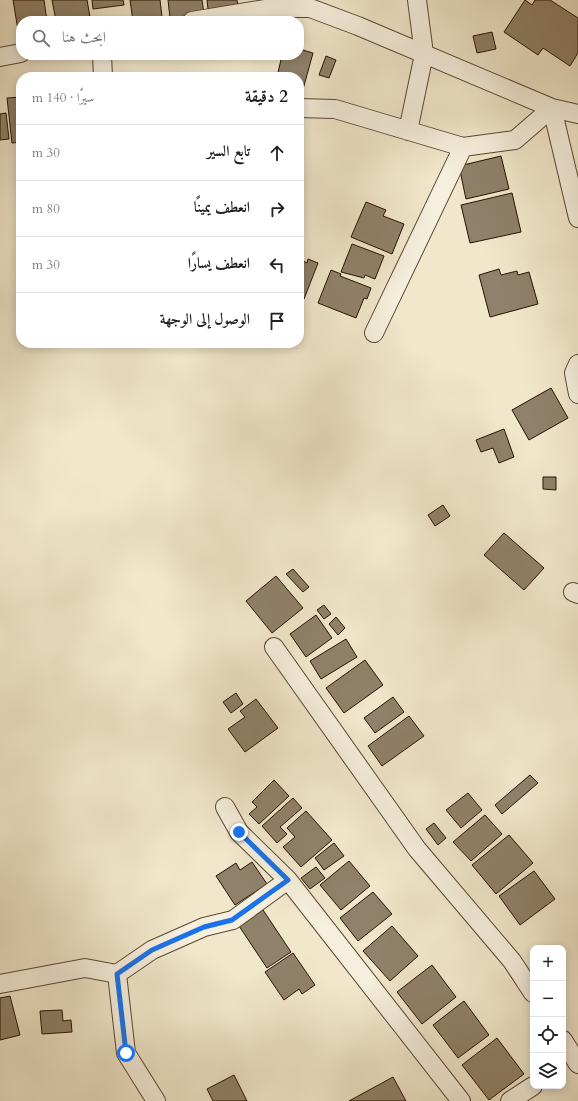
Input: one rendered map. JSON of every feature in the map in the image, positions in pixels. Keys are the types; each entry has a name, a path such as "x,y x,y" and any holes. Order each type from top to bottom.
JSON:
{"street":[{"path":"408,131 424,54 417,0"},
{"path":"215,16 270,4 310,8 552,108 578,114"},
{"path":"0,57 16,54"},
{"path":"102,60 103,72"},
{"path":"304,108 335,110 463,147 515,140 552,108"},
{"path":"552,108 578,218"},
{"path":"374,333 463,147"},
{"path":"578,364 574,374 578,394"},
{"path":"274,647 416,848 512,961 530,988"},
{"path":"225,807 239,832 288,880 461,1101"},
{"path":"0,984 85,968 117,974 152,950 204,927 232,920 288,880"},
{"path":"117,974 126,1053 156,1101"},
{"path":"510,1101 530,1088"}],"building":[{"path":"13,0 44,0 46,16 16,16 16,18"},
{"path":"52,0 87,0 90,16 55,16"},
{"path":"92,0 123,0 124,5 93,9"},
{"path":"130,0 160,0 162,16 132,16"},
{"path":"168,0 202,0 204,14 170,16"},
{"path":"207,0 237,0 238,6 208,9"},
{"path":"525,0 532,5 535,0 550,0 578,18 578,53 570,66 543,48 538,55 504,32"},
{"path":"492,32 496,49 477,53 473,36"},
{"path":"304,50 313,53 304,86 304,72 278,72 281,60 304,60"},
{"path":"326,56 336,60 329,78 319,75"},
{"path":"16,97 16,143 12,143 7,98"},
{"path":"6,113 9,139 0,140 0,114"},
{"path":"501,156 509,189 466,199 459,166"},
{"path":"512,193 521,232 470,243 461,205"},
{"path":"366,202 386,210 383,216 404,224 392,254 351,237"},
{"path":"352,244 384,256 375,279 365,275 364,278 341,272"},
{"path":"308,259 318,263 304,299 304,262 307,263"},
{"path":"499,269 501,275 517,271 518,275 529,272 538,304 490,317 479,275"},
{"path":"331,270 341,274 340,276 371,288 367,299 364,298 356,318 318,303"},
{"path":"551,388 568,418 529,440 512,410"},
{"path":"504,429 514,457 499,463 493,448 481,452 476,440"},
{"path":"543,477 556,477 556,490 543,489"},
{"path":"443,505 450,516 435,526 428,515"},
{"path":"504,533 544,568 524,590 484,555"},
{"path":"293,569 309,587 303,592 286,574"},
{"path":"276,576 303,608 272,633 246,601"},
{"path":"324,605 331,614 324,619 317,610"},
{"path":"316,615 332,638 306,657 290,634"},
{"path":"336,617 345,628 338,635 329,624"},
{"path":"346,639 357,657 321,679 310,661"},
{"path":"365,660 383,685 344,713 326,688"},
{"path":"236,693 243,704 231,713 223,702"},
{"path":"393,697 404,712 375,733 364,718"},
{"path":"256,699 278,728 245,752 228,729 245,717 240,711"},
{"path":"409,716 424,736 382,766 368,746"},
{"path":"530,775 538,783 502,814 495,805"},
{"path":"274,780 289,796 259,824 249,814 257,807 252,802"},
{"path":"468,793 482,810 461,828 446,810"},
{"path":"293,798 302,808 280,827 287,834 277,843 262,826"},
{"path":"306,811 332,840 301,867 283,847 295,837 287,828"},
{"path":"485,815 502,834 471,861 453,842"},
{"path":"434,823 446,838 438,845 426,829"},
{"path":"509,835 533,863 496,894 472,865"},
{"path":"334,843 344,856 324,870 315,858"},
{"path":"349,861 370,886 341,910 320,885"},
{"path":"252,862 267,884 235,905 216,876 236,863 240,870"},
{"path":"316,867 325,878 310,889 301,878"},
{"path":"534,871 555,899 520,925 499,896"},
{"path":"373,892 392,914 358,941 340,918"},
{"path":"261,907 291,952 267,968 237,923"},
{"path":"392,926 418,956 390,981 363,951"},
{"path":"293,953 315,985 302,994 299,989 284,1000 265,972"},
{"path":"432,965 456,997 422,1024 397,992"},
{"path":"10,996 20,1035 0,1040 0,998"},
{"path":"464,1001 489,1035 458,1058 433,1025"},
{"path":"62,1010 63,1021 71,1020 72,1032 42,1034 40,1011"},
{"path":"497,1038 524,1074 489,1100 462,1065"},
{"path":"234,1075 247,1101 213,1101 207,1089"},
{"path":"393,1077 406,1101 349,1101"}],"route":[{"path":"126,1053 117,974 152,950 204,927 232,920 288,880 239,832"}]}
